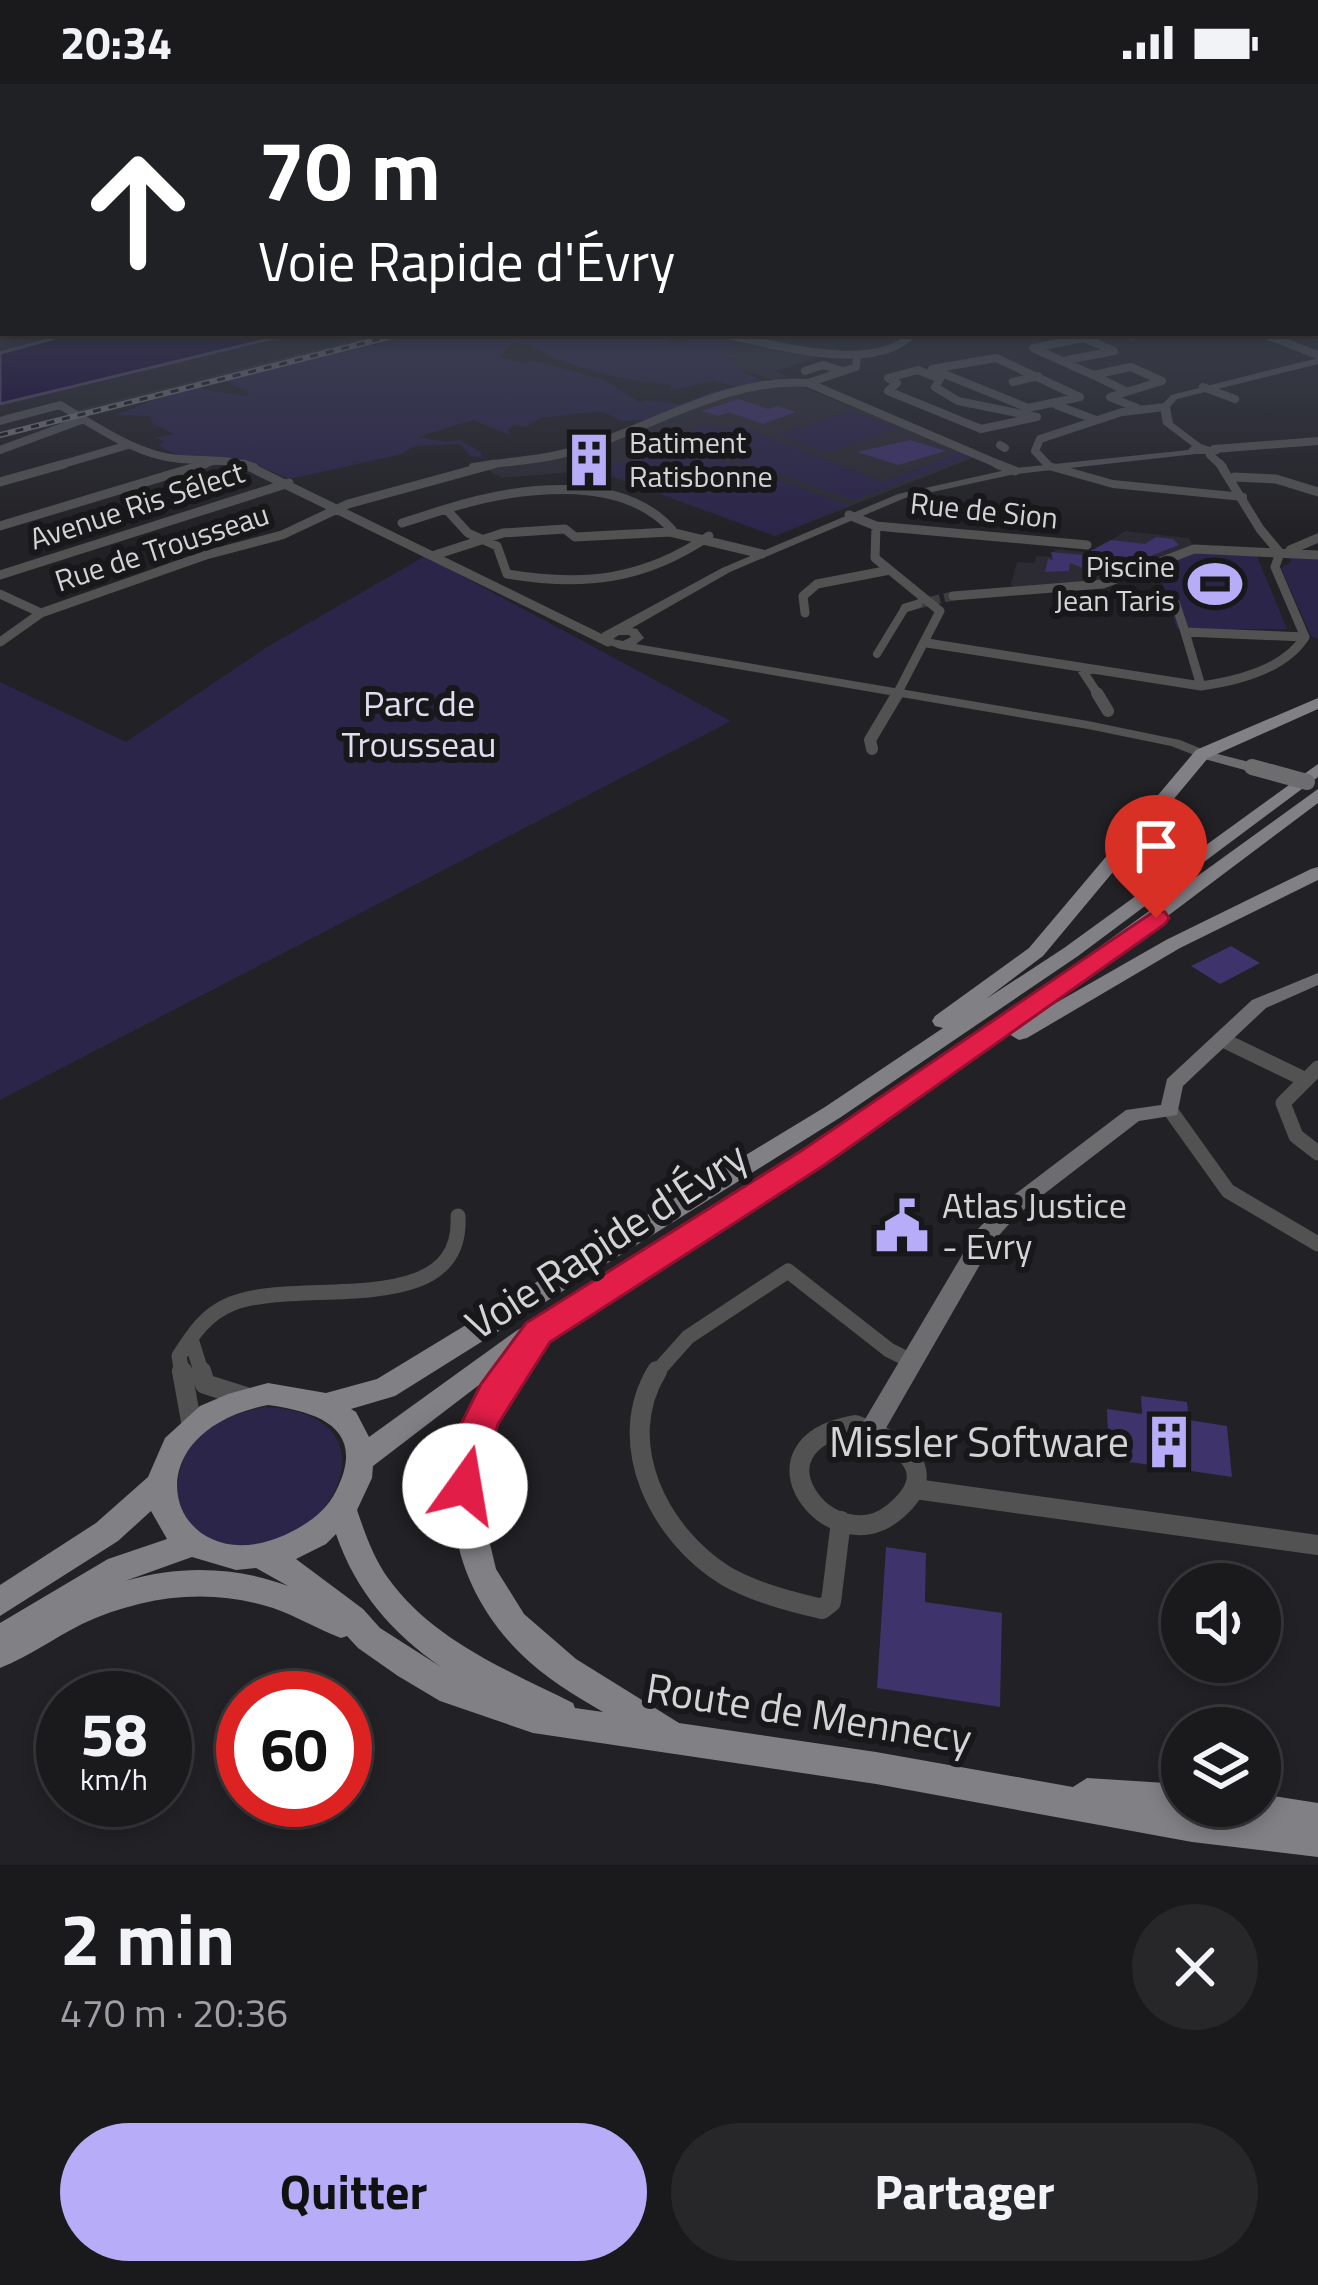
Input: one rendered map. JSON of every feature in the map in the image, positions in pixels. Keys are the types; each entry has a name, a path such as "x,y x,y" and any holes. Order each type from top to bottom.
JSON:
{"main road":[{"path":"832,1112 847,1089 1036,952 1202,754 1318,703"},
{"path":"1202,754 1318,785"},
{"path":"832,1112 1071,952 1318,769"},
{"path":"898,1100 1093,966 1318,794"},
{"path":"898,1100 1173,944 1318,872"},
{"path":"873,1429 985,1236 1010,1209 1132,1115 1170,1110 1174,1084 1259,1004 1318,978"},
{"name":"Voie Rapide d'Évry","path":"364,1457 405,1422 538,1333 898,1100"},
{"name":"Voie Rapide d'Évry","path":"327,1404 385,1388 832,1112"},
{"path":"538,1333 494,1394 470,1452 465,1486 479,1566 503,1612 535,1646 580,1680 677,1736"},
{"path":"290,1394 327,1404 352,1426 364,1457 354,1494 308,1541 262,1556 213,1553 190,1545 172,1528 162,1507 160,1484 166,1464 191,1427 247,1397 290,1394"},
{"path":"0,1602 107,1532 160,1484"},
{"name":"Route de Mennecy","path":"342,1510 355,1554 410,1628 461,1666 577,1722"},
{"path":"0,1640 119,1568 190,1545"},
{"name":"Route de Mennecy","path":"262,1556 296,1574 368,1638 452,1690 533,1717 1028,1793 1192,1825 1318,1840"},
{"path":"0,1652 117,1594 163,1583 209,1580 288,1595 368,1638"},
{"name":"Route de Mennecy","path":"1028,1793 1161,1800"},
{"path":"1281,1814 1318,1820"}],"street":[{"path":"918,370 888,378 897,383 888,391 992,430 1037,416 1010,406 977,407 952,400 935,387 940,379 918,370"},
{"path":"935,370 1032,409 1080,397 1024,370"},
{"path":"1084,370 1126,391"},
{"path":"1093,374 1114,370"},
{"path":"1137,408 1110,397 1162,381 1138,370"},
{"path":"1243,497 1113,484 1049,466 1035,451 1040,440 1096,420 1137,408 1165,407 1174,397 1270,370"},
{"path":"808,383 843,371"},
{"path":"1013,382 1038,376"},
{"name":"Rue de Trousseau","path":"0,642 41,614 206,555 282,535 343,507 483,465 559,455 701,401 779,381 808,383"},
{"path":"808,383 968,445 1015,471"},
{"path":"1203,387 1235,400"},
{"path":"893,417 952,400"},
{"path":"1056,404 1096,420"},
{"path":"0,421 60,406 132,444 179,458 251,465 582,628 634,642 638,630 687,589 849,515 923,490 1049,466 1318,441"},
{"path":"1165,407 1168,424 1196,449"},
{"path":"0,450 84,419"},
{"path":"0,482 132,444"},
{"path":"1212,452 1234,477 1261,539 1283,553"},
{"path":"0,526 221,459"},
{"path":"1234,477 1276,478 1318,492"},
{"name":"Avenue Ris Sélect","path":"0,575 289,483"},
{"path":"402,523 509,494 581,493 646,508 667,520 673,530"},
{"path":"446,509 468,532 497,546 508,574 580,584 670,564 709,536"},
{"name":"Rue de Sion","path":"849,515 876,526 1087,545"},
{"path":"872,749 870,740 927,643 939,607 875,559 876,526"},
{"path":"435,555 485,539 565,529 575,537 617,529 673,530 762,554"},
{"path":"927,643 1201,686 1239,680 1299,650 1305,637 1275,567 1283,553 1318,538"},
{"path":"953,596 1103,584 1194,549 1318,555"},
{"path":"806,613 800,602 817,584 890,570"},
{"path":"0,594 41,614"},
{"path":"1175,602 1201,686"},
{"path":"877,654 905,608 918,604"},
{"path":"638,630 654,646 709,661"},
{"path":"1185,632 1305,637"},
{"path":"615,637 709,661 1202,754"},
{"path":"1080,667 1108,710"},
{"path":"1221,1039 1312,1074 1283,1103 1296,1136 1318,1154"},
{"path":"1170,1110 1228,1191 1318,1244"},
{"path":"191,1427 178,1356 222,1308 254,1298 417,1284 455,1256 458,1216"},
{"path":"841,1521 831,1602 822,1610 776,1599 722,1573 685,1544 659,1507 635,1425 645,1389 659,1365 688,1338 788,1271 889,1351 913,1362"},
{"path":"191,1339 205,1384 247,1397"},
{"path":"855,1425 873,1429 908,1453 915,1489 896,1515 860,1524 841,1521 809,1501 801,1486 800,1456 821,1432 855,1425"},
{"path":"915,1489 1318,1545"}],"shaded area":[{"path":"0,370 140,370 0,404"},
{"path":"235,370 266,370 82,415 73,411"},
{"path":"740,370 778,370 789,377 774,380"},
{"path":"786,381 977,456 775,536 595,470 502,478 482,467 532,462 705,403"},
{"path":"1125,531 1189,538 1194,549 1159,564 1138,556 1132,559 1153,567 1122,579 1016,591 1011,584 1017,562 1052,557 1055,549 1092,553"}],"green space":[{"path":"264,370 568,370 607,381 640,403 682,403 732,390 646,420 623,421 600,411 541,418 526,427 515,425 508,429 510,435 473,420 418,437 460,440 481,452 481,457 471,456 460,444 414,446 402,454 290,479 256,465 243,468 194,462 158,446 165,441 154,438 174,434 153,424 150,416 115,415 189,387 249,393 223,380"},
{"path":"591,370 740,370 764,382 739,387 712,381 669,391 672,385"},
{"path":"850,411 899,428 826,453 778,435"},
{"path":"706,424 724,430 740,426 883,482 962,451 973,455 855,500 672,438"},
{"path":"665,440 849,505 775,536 595,470 651,455"},
{"name":"Piscine Jean Taris","path":"1189,553 1256,554 1287,629 1177,629 1157,567"},
{"name":"Parc de Trousseau","path":"425,556 731,721 0,1100 0,682 126,742 267,647"},
{"path":"1289,556 1318,557 1318,639 1311,636 1281,568 1291,562"},
{"path":"265,1407 313,1417 337,1439 342,1467 331,1498 308,1524 277,1543 240,1549 203,1537 186,1524 178,1507 179,1474 184,1457 203,1433 230,1417"}],"building":[{"path":"739,399 796,412 763,424 729,412 718,416 701,411"},
{"path":"910,440 946,451 898,465 857,452"},
{"path":"1156,537 1173,539 1179,545 1101,575 1070,563 1069,571 1045,572 1048,559 1053,560 1051,552 1083,555 1111,540 1145,544"},
{"path":"1231,946 1260,963 1220,984 1191,966"},
{"name":"Missler Software","path":"1141,1396 1187,1402 1189,1420 1227,1426 1232,1477 1109,1459 1107,1409 1142,1414"},
{"path":"886,1547 926,1553 925,1602 1002,1613 1000,1707 877,1688"}],"tunnel":[{"path":"918,604 953,596"}],"railway":[{"path":"0,435 257,370"}],"place":[{"name":"Batiment Ratisbonne","path":"589,460"},
{"name":"Piscine Jean Taris","path":"1215,584"},
{"name":"Atlas Justice - Evry","path":"902,1226"},
{"name":"Missler Software","path":"1169,1442"}],"route":[{"path":"465,1486 479,1424 494,1394 538,1333 812,1159 1156,918"}]}
